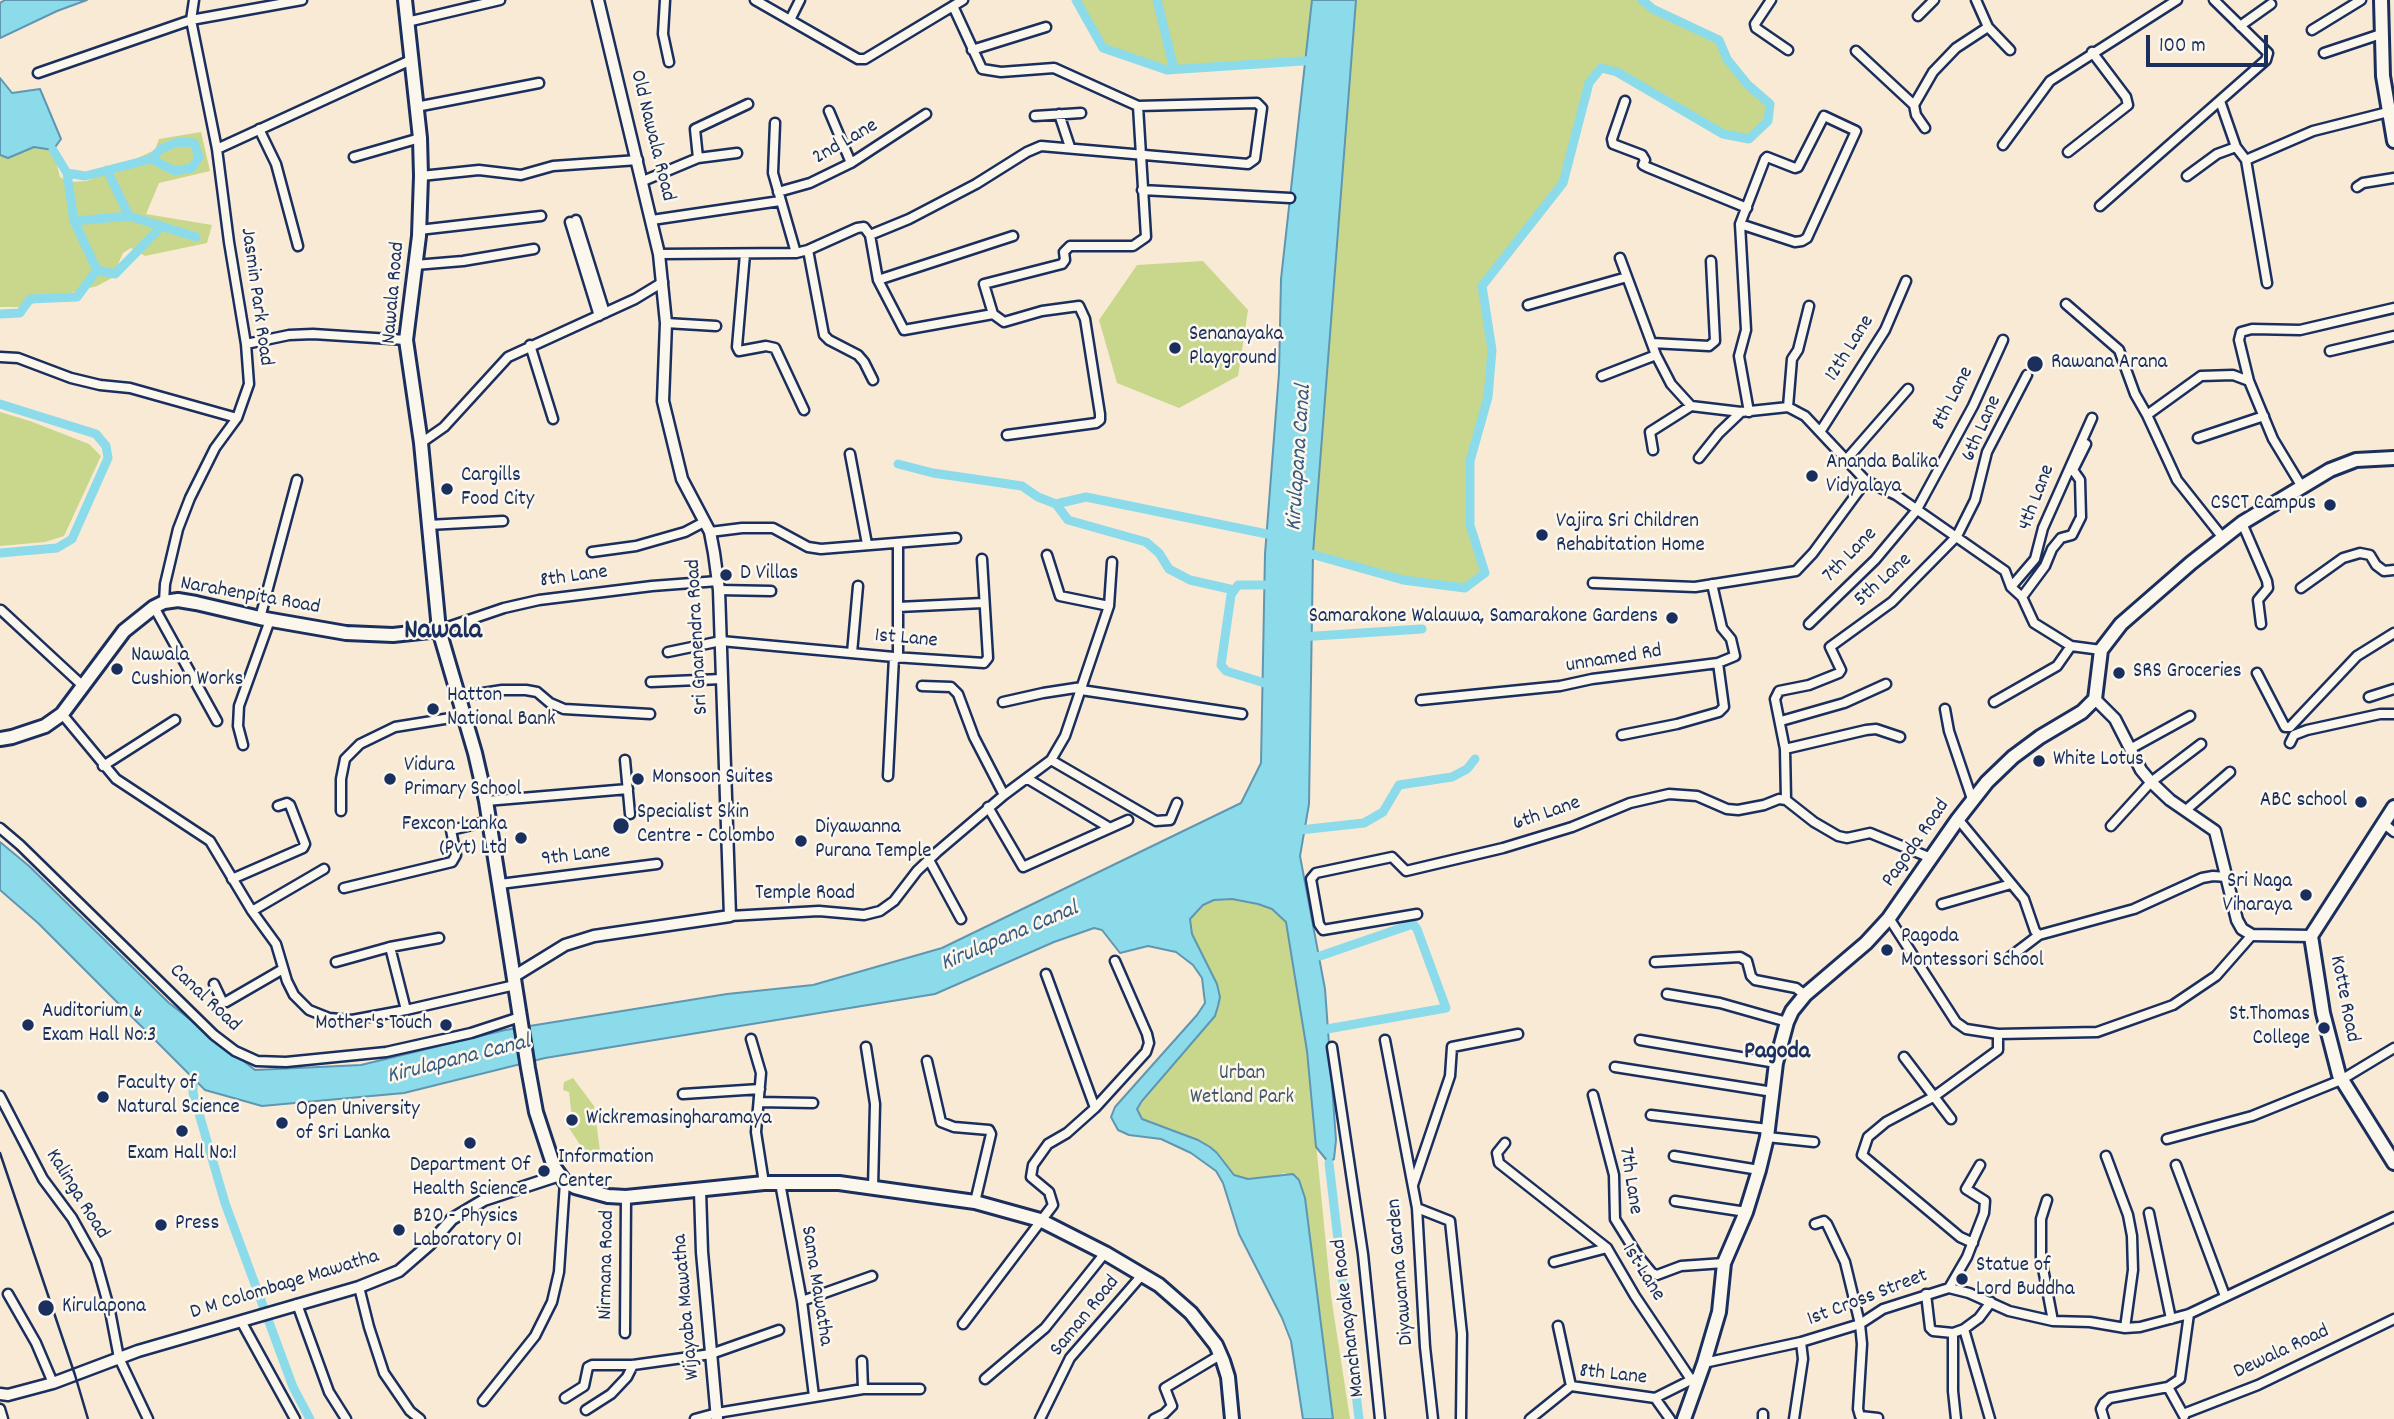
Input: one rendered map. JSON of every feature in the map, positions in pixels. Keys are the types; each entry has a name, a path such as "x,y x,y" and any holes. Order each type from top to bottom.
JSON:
{"main road":[{"name":"Nawala Road","path":"405,0 420,138 421,176 419,230 406,340 421,443 439,630 486,800 536,1112 554,1167 563,1179"},
{"path":"2381,0 2381,34 2389,75 2388,112 2394,141"},
{"path":"2095,699 2101,650 2121,624 2223,538 2242,523 2330,470 2356,460 2394,458"},
{"name":"Narahenpita Road","path":"62,714 124,631 159,605 178,600 346,634 393,635 439,630"},
{"name":"Pagoda Road","path":"1684,1419 1694,1378 1704,1363 1719,1312 1724,1263 1746,1212 1759,1170 1776,1063 1787,1022 1805,995 1866,943 1889,919 1972,799 1987,782 2013,757 2082,712 2095,699"},
{"path":"0,738 12,737 45,726 62,714"},
{"name":"Kotte Road","path":"2393,1158 2341,1080 2323,1013 2311,936 2394,807"},
{"path":"563,1179 593,1194 626,1197 764,1183 839,1183 975,1202 1040,1220 1105,1252 1159,1286 1191,1313 1216,1345 1220,1355 1227,1377 1232,1419"}],"street":[{"name":"Jasmin Park Road","path":"159,605 178,529 190,498 215,447 237,418 249,384 246,344 217,149 191,20 194,0"},
{"path":"38,73 191,20 302,0"},
{"path":"407,22 500,0"},
{"name":"Old Nawala Road","path":"598,0 652,220 663,282"},
{"path":"665,0 663,34 669,62"},
{"path":"755,0 858,59 864,59 963,0"},
{"path":"790,20 800,0"},
{"path":"1771,0 1755,24 1756,28 1788,50"},
{"path":"1918,16 1934,0"},
{"path":"1976,0 1988,27 2010,50"},
{"path":"2003,145 2050,81 2177,0"},
{"path":"2100,206 2266,60 2268,53 2214,0"},
{"path":"2312,30 2361,0"},
{"path":"2240,26 2271,4"},
{"path":"870,235 909,219 1041,146 1248,164 1255,159 1262,108 1257,103 1138,106 1054,68 1001,72 982,69 953,6"},
{"path":"972,50 1046,27"},
{"path":"1914,105 1933,72 1956,48 1988,27"},
{"path":"2324,53 2381,34"},
{"path":"1856,51 1914,105 1916,115 1925,128"},
{"path":"2068,152 2128,105 2126,97 2092,52"},
{"path":"217,149 411,60"},
{"path":"416,107 539,83"},
{"path":"1625,101 1612,139 1613,144 1642,155 1645,160 1643,164 1647,167 1747,208"},
{"path":"2220,101 2236,147 2246,160 2267,283"},
{"path":"698,158 695,129 748,104"},
{"path":"1007,435 1096,423 1100,420 1085,319 1079,306 1042,311 1004,322 993,314 984,286 986,282 1062,264 1066,248 1070,246 1133,247 1146,237 1138,106"},
{"path":"829,111 851,163"},
{"path":"2246,160 2313,131 2388,112"},
{"path":"1035,116 1081,113"},
{"name":"2nd Lane","path":"778,192 810,183 851,163 926,114"},
{"path":"1059,114 1070,147"},
{"path":"1740,224 1795,242 1802,242 1807,238 1856,131 1824,116 1798,167 1767,157 1765,159 1740,224 1746,330 1739,356 1745,412"},
{"path":"775,122 773,173 796,253"},
{"path":"259,129 275,164 298,246"},
{"path":"354,157 420,138"},
{"path":"2187,176 2217,154 2236,147"},
{"path":"643,181 698,158 737,153"},
{"path":"421,176 479,170 521,175 554,166 638,160"},
{"path":"2357,187 2363,183 2394,178"},
{"path":"1142,190 1290,198"},
{"path":"652,220 780,201"},
{"path":"419,230 541,216"},
{"path":"573,221 602,314"},
{"path":"659,254 796,253 864,227 870,235 878,280 904,330 993,314"},
{"path":"878,280 1013,236"},
{"path":"415,265 463,261 534,249"},
{"path":"808,250 824,335 858,355 873,380"},
{"path":"745,254 737,347 739,351 766,346 775,348 804,410"},
{"path":"1620,258 1656,355 1671,384 1691,406"},
{"path":"1652,343 1709,346 1715,341 1711,261"},
{"path":"1528,305 1627,276"},
{"name":"12th Lane","path":"1820,432 1885,330 1906,281"},
{"path":"421,443 444,428 508,356 635,299 663,282"},
{"name":"Sri Gnanendra Road","path":"663,282 666,323 663,401 682,479 709,532 718,585 730,916"},
{"path":"2066,304 2119,350 2135,394 2177,480 2223,538"},
{"path":"1788,407 1792,359 1798,350 1809,306"},
{"path":"2302,487 2273,439 2249,381 2239,340 2241,332 2252,329 2300,330 2394,308"},
{"path":"666,323 716,326"},
{"path":"246,344 289,335 313,334 406,340"},
{"path":"2330,351 2394,337"},
{"name":"8th Lane","path":"1916,511 1972,406 2003,340"},
{"path":"530,345 553,419"},
{"path":"1602,376 1656,355"},
{"path":"0,357 18,358 71,378 130,388 237,418"},
{"name":"6th Lane","path":"1957,536 1975,500 1987,452 2027,375"},
{"path":"2147,415 2201,376 2233,375 2249,381"},
{"path":"1846,460 1908,389"},
{"path":"1653,450 1650,432 1691,406 1745,412 1788,407 1805,416 1866,481 1896,495 2005,571 2011,587 2022,597 2034,623 2071,646 2101,650"},
{"path":"1699,458 1719,433 1745,412"},
{"path":"2198,438 2264,416"},
{"name":"4th Lane","path":"2011,587 2035,559 2043,528 2092,418"},
{"path":"2022,597 2045,566 2052,549 2061,538 2072,535 2081,517 2080,480 2073,470 2087,444"},
{"path":"850,454 867,544"},
{"path":"243,745 238,726 239,706 265,619 297,480"},
{"path":"1593,583 1695,587 1796,571 1813,553 1866,481"},
{"name":"7th Lane","path":"1809,624 1875,560 1916,511"},
{"path":"428,525 503,521"},
{"path":"593,552 636,546 685,532 704,522"},
{"path":"2242,523 2267,581 2268,588 2258,600 2261,624"},
{"path":"709,532 773,528 808,547 821,549 956,538"},
{"name":"5th Lane","path":"1781,721 1776,699 1779,691 1809,685 1839,673 1841,670 1830,648 1892,602 1957,536"},
{"path":"888,776 896,657 898,543"},
{"path":"2301,588 2343,558 2360,553 2370,555 2384,571 2394,570"},
{"path":"1047,555 1060,596 1109,606"},
{"name":"1st Lane","path":"668,652 721,641 984,663 988,658 982,559"},
{"name":"Temple Road","path":"514,981 565,945 594,936 730,916 819,911 864,915 880,911 894,901 917,871 988,807 1052,761 1065,736 1109,606 1112,562"},
{"path":"1622,735 1677,724 1719,712 1724,707 1718,663 1735,656 1731,639 1722,628 1712,584"},
{"name":"8th Lane","path":"439,630 504,608 539,600 652,586 718,585 771,591"},
{"path":"852,653 858,586"},
{"path":"898,607 983,603"},
{"path":"159,605 218,720"},
{"path":"1,610 83,686"},
{"path":"2257,673 2285,727 2290,727 2357,656 2394,633"},
{"path":"1994,702 2057,666 2071,646"},
{"name":"unnamed Rd","path":"1421,700 1560,686 1592,679 1718,663"},
{"path":"651,682 722,679"},
{"path":"1886,684 1844,703 1781,721 1785,749 1786,800 1814,822 1838,836 1847,838 1870,833 1931,858"},
{"path":"922,686 951,687 958,694 974,737 1004,795"},
{"path":"1003,702 1043,692 1081,689 1242,714"},
{"path":"2369,697 2394,689"},
{"path":"458,697 502,690 526,690 537,692 550,703 564,709 650,714"},
{"path":"2095,699 2115,719 2151,782 2170,800 2214,831 2237,920 2242,929 2252,935 2311,936"},
{"path":"1945,709 1949,731 1972,799"},
{"path":"62,714 103,765 130,790 210,841 252,911 276,944 294,995 309,1010 329,1018 352,1020 405,1010 514,981"},
{"path":"2290,743 2294,735 2307,730 2380,714 2394,714"},
{"path":"341,811 341,779 345,759 360,744 395,727 463,716"},
{"path":"2130,749 2190,716"},
{"path":"103,765 175,720"},
{"path":"1785,749 1866,730 1900,737"},
{"path":"2111,826 2151,782 2201,744"},
{"path":"625,760 630,814"},
{"path":"1052,761 1156,821 1170,820 1177,803"},
{"path":"2186,810 2230,772"},
{"path":"1028,779 1110,828"},
{"path":"486,800 628,789"},
{"name":"6th Lane","path":"1417,914 1323,929 1318,924 1311,879 1316,873 1392,857 1406,871 1503,848 1573,827 1630,803 1669,794 1697,796 1727,809 1738,810 1779,799 1786,800"},
{"path":"232,879 303,848 305,844 290,805 278,806"},
{"path":"988,807 1023,867 1128,820"},
{"path":"1958,819 2024,899 2035,931 2039,935"},
{"path":"344,888 452,862 456,855 450,830 489,821"},
{"path":"2383,823 2394,832"},
{"name":"Canal Road","path":"0,828 214,1035 235,1051 257,1061 286,1062 386,1052 520,1018"},
{"path":"929,860 961,919"},
{"name":"9th Lane","path":"500,884 657,864"},
{"path":"252,911 324,869"},
{"path":"2010,957 2039,935 2134,909 2202,878 2227,877"},
{"path":"1942,904 2011,884"},
{"path":"1889,919 1956,1022 1966,1029 1998,1034 2097,1032 2173,1005 2216,976 2252,935"},
{"path":"336,962 390,947 439,938"},
{"path":"390,947 405,1010"},
{"path":"1655,962 1740,957 1747,961 1751,976 1755,980 1796,988 1805,995"},
{"path":"963,1324 1053,1205 1049,1192 1031,1177 1033,1165 1048,1144 1067,1133 1095,1108 1146,1052 1149,1043 1147,1034 1115,961"},
{"path":"214,984 222,1001 226,1002 283,969"},
{"path":"1046,974 1095,1108"},
{"path":"1667,994 1720,1003 1787,1022"},
{"path":"1413,1186 1450,1076 1452,1047 1518,1034"},
{"path":"1973,1243 1960,1237 1862,1155 1868,1137 1886,1122 1935,1096 1998,1050 1998,1034"},
{"path":"751,1039 761,1073 757,1132 764,1183"},
{"name":"Diyawanna Garden","path":"1385,1040 1418,1208 1425,1347 1433,1419"},
{"path":"1640,1040 1776,1063"},
{"path":"866,1047 875,1104 873,1188"},
{"name":"Manchanayake Road","path":"1332,1047 1363,1254 1380,1419"},
{"path":"2167,1139 2252,1116 2341,1080 2394,1048"},
{"path":"1903,1057 1951,1119"},
{"path":"927,1061 941,1122 954,1127 989,1130 991,1134 975,1202"},
{"path":"1615,1067 1773,1093"},
{"path":"683,1094 760,1089"},
{"name":"7th Lane","path":"1593,1095 1614,1175 1615,1219 1638,1256 1652,1273 1657,1275 1681,1266 1724,1263"},
{"name":"Kalinga Road","path":"0,1096 43,1179 72,1218 96,1261 119,1358"},
{"path":"759,1102 813,1102"},
{"path":"1651,1115 1814,1142"},
{"name":"1st Lane","path":"1505,1143 1497,1153 1499,1163 1607,1248 1635,1296 1694,1378"},
{"path":"1674,1156 1759,1170"},
{"path":"2106,1156 2128,1215 2132,1236 2133,1270 2125,1328"},
{"path":"1949,1288 1973,1243 1983,1213 1985,1201 1966,1189 1980,1165"},
{"path":"2176,1165 2225,1296"},
{"path":"483,1401 535,1336 552,1302 559,1272 563,1179"},
{"name":"D M Colombage Mawatha","path":"0,1394 8,1395 52,1383 119,1358 359,1287 399,1271 430,1244 452,1219 484,1200 563,1179"},
{"name":"Sama Mawatha","path":"780,1183 802,1301 814,1396"},
{"name":"Wijayaba Mawatha","path":"700,1191 717,1416"},
{"name":"Nirmana Road","path":"625,1333 626,1197"},
{"path":"2047,1200 2041,1219 2041,1258 2053,1321"},
{"path":"1675,1201 1746,1212"},
{"path":"1418,1208 1450,1221 1462,1334 1461,1419"},
{"path":"2149,1213 2171,1319"},
{"name":"1st Cross Street","path":"1704,1363 1801,1342 1860,1324 1883,1309 1949,1288 1991,1302 2008,1311 2053,1321 2140,1327 2189,1314 2321,1254 2394,1217"},
{"path":"1815,1224 1824,1221 1845,1262 1860,1324 1862,1344 1858,1409 1860,1416 1878,1418"},
{"path":"1554,1262 1607,1248"},
{"path":"985,1379 1045,1328 1105,1252"},
{"name":"Saman Road","path":"1040,1419 1070,1358 1142,1275"},
{"path":"802,1301 872,1276"},
{"path":"359,1287 384,1373 410,1411 420,1419"},
{"path":"8,1294 36,1343 52,1383"},
{"path":"1926,1294 1930,1328 1953,1333 1979,1318 1991,1302"},
{"path":"293,1305 329,1392 346,1419"},
{"path":"2104,1419 2102,1409 2110,1398 2168,1387 2180,1379 2189,1314"},
{"name":"Dewala Road","path":"2184,1417 2258,1385 2394,1318"},
{"path":"241,1321 295,1419"},
{"path":"1558,1326 1571,1386"},
{"path":"1964,1329 1990,1419"},
{"path":"565,1398 584,1386 588,1367 592,1365 633,1365 711,1354 779,1331"},
{"path":"1953,1333 1955,1419"},
{"path":"1794,1419 1803,1359 1801,1342"},
{"path":"1154,1419 1172,1406 1165,1388 1220,1355"},
{"path":"119,1358 148,1419"},
{"path":"862,1361 863,1389"},
{"path":"586,1410 611,1394 633,1365"},
{"name":"8th Lane","path":"1530,1419 1571,1386 1655,1398 1694,1378"},
{"path":"2168,1387 2184,1417"},
{"path":"695,1419 863,1389 920,1389"},
{"path":"1655,1398 1670,1419"},
{"path":"0,1409 3,1419"}],"green space":[{"path":"1076,0 1312,0 1307,60 1167,70 1103,48"},
{"path":"1356,0 1642,0 1653,9 1719,40 1727,59 1748,85 1770,104 1768,121 1749,139 1723,134 1617,72 1601,69 1589,83 1563,183 1482,286 1492,350 1488,397 1470,461 1470,525 1485,573 1465,588 1403,580 1313,553"},
{"path":"201,132 210,171 159,183 146,214 212,225 207,243 145,256 131,248 123,253 112,278 97,286 20,307 0,307 0,155 8,158 34,147 53,150 60,177 68,182 87,181 155,150 159,139"},
{"name":"Senanayaka Playground","path":"1203,261 1248,310 1238,376 1179,408 1117,383 1099,320 1137,265"},
{"path":"0,412 89,444 101,456 64,536 45,542 0,546"},
{"name":"Urban Wetland Park","path":"1232,899 1272,909 1286,922 1289,933 1307,1051 1331,1296 1350,1419 1333,1419 1305,1198 1285,1173 1248,1179 1234,1175 1218,1153 1210,1147 1142,1119 1137,1109 1215,1016 1220,997 1217,984 1192,934 1190,919 1203,905 1214,900"},
{"path":"573,1078 594,1106 600,1151 586,1154 565,1122 572,1119 569,1092 563,1090 564,1082"}],"water":[{"path":"5,0 87,0 0,38 0,3"},
{"name":"Kirulapana Canal","path":"1312,0 1356,0 1313,553 1309,804 1300,856 1325,989 1336,1140 1334,1159 1329,1163 1316,1147 1307,1051 1286,922 1272,909 1258,904 1232,899 1214,900 1203,905 1190,919 1192,934 1217,984 1220,997 1218,1006 1215,1016 1137,1109 1142,1119 1210,1147 1234,1175 1248,1179 1293,1174 1299,1180 1305,1198 1333,1419 1303,1419 1291,1341 1239,1234 1223,1183 1216,1171 1191,1153 1161,1139 1129,1135 1118,1130 1111,1117 1115,1107 1205,1003 1202,978 1193,965 1176,952 1148,946 1120,953 1102,930 1094,928 1054,942 935,994 545,1058 404,1093 262,1106 205,1090 38,923 0,890 0,842 29,866 169,1003 255,1070 361,1065 505,1030 727,994 813,985 942,948 1241,803 1261,763 1265,554 1279,373 1281,279"},
{"path":"0,78 12,93 40,89 61,139 53,150 34,147 8,158 0,155"}],"waterway":[{"path":"1076,0 1103,48 1167,70 1318,60"},
{"path":"1157,0 1174,69"},
{"path":"1304,552 1403,580 1465,588 1485,573 1470,525 1470,461 1488,397 1492,350 1482,286 1563,183 1589,83 1601,68 1617,72 1723,134 1749,139 1768,121 1770,104 1748,85 1727,59 1719,40 1653,9 1642,0"},
{"path":"53,150 67,173 85,176 151,159 161,149 177,142 194,143 199,157 192,168 175,171 151,159"},
{"path":"107,170 129,216"},
{"path":"0,314 20,313 30,299 77,297 97,270 74,221 67,173"},
{"path":"74,221 129,216 196,237"},
{"path":"97,270 115,274 162,226"},
{"path":"0,404 96,434 106,446 108,458 72,539 57,548 0,553"},
{"name":"Kirulapana Canal","path":"898,464 933,473 1022,486 1038,497 1056,504 1086,497 1277,536"},
{"path":"1056,504 1068,520 1146,542 1159,553 1169,569 1190,580 1234,590"},
{"path":"1271,685 1226,671 1221,665 1231,595 1238,585 1274,585"},
{"path":"1300,637 1422,629"},
{"path":"1300,830 1364,823 1383,812 1399,785 1452,777 1467,769 1475,759"},
{"path":"1320,956 1413,924 1446,1008 1327,1029"},
{"path":"194,1067 193,1093 225,1203 293,1387 310,1419"},
{"path":"1329,1163 1359,1419"}],"railway":[{"path":"0,1153 88,1419"}],"place":[{"name":"Senanayaka Playground","path":"1175,348"},
{"name":"Rawana Arana","path":"2035,364"},
{"name":"Ananda Balika Vidyalaya","path":"1812,476"},
{"name":"Cargills Food City","path":"447,489"},
{"name":"CSCT Campus","path":"2330,505"},
{"name":"Vajira Sri Children Rehabitation Home","path":"1542,535"},
{"name":"D Villas","path":"726,575"},
{"name":"Samarakone Walauwa, Samarakone Gardens","path":"1672,618"},
{"name":"Nawala Cushion Works","path":"117,669"},
{"name":"SRS Groceries","path":"2119,673"},
{"name":"Hatton National Bank","path":"433,709"},
{"name":"White Lotus","path":"2039,761"},
{"name":"Vidura Primary School","path":"390,779"},
{"name":"Monsoon Suites","path":"638,779"},
{"name":"ABC school","path":"2361,802"},
{"name":"Specialist Skin Centre - Colombo","path":"621,826"},
{"name":"Fexcon Lanka (Pvt) Ltd","path":"521,838"},
{"name":"Diyawanna Purana Temple","path":"801,841"},
{"name":"Sri Naga Viharaya","path":"2306,895"},
{"name":"Pagoda Montessori School","path":"1887,950"},
{"name":"Auditorium & Exam Hall No:3","path":"28,1025"},
{"name":"Mother's Touch","path":"446,1025"},
{"name":"St.Thomas College","path":"2324,1028"},
{"name":"Faculty of Natural Science","path":"103,1097"},
{"name":"Wickremasingharamaya","path":"572,1120"},
{"name":"Open University of Sri Lanka","path":"282,1123"},
{"name":"Exam Hall No:1","path":"182,1131"},
{"name":"Department Of Health Science","path":"470,1143"},
{"name":"Information Center","path":"544,1171"},
{"name":"Press","path":"161,1225"},
{"name":"B20 - Physics Laboratory 01","path":"399,1230"},
{"name":"Statue of Lord Buddha","path":"1962,1279"},
{"name":"Kirulapona","path":"46,1308"}],"district":[{"name":"Nawala","path":"443,633"},
{"name":"Pagoda","path":"1777,1054"}]}
